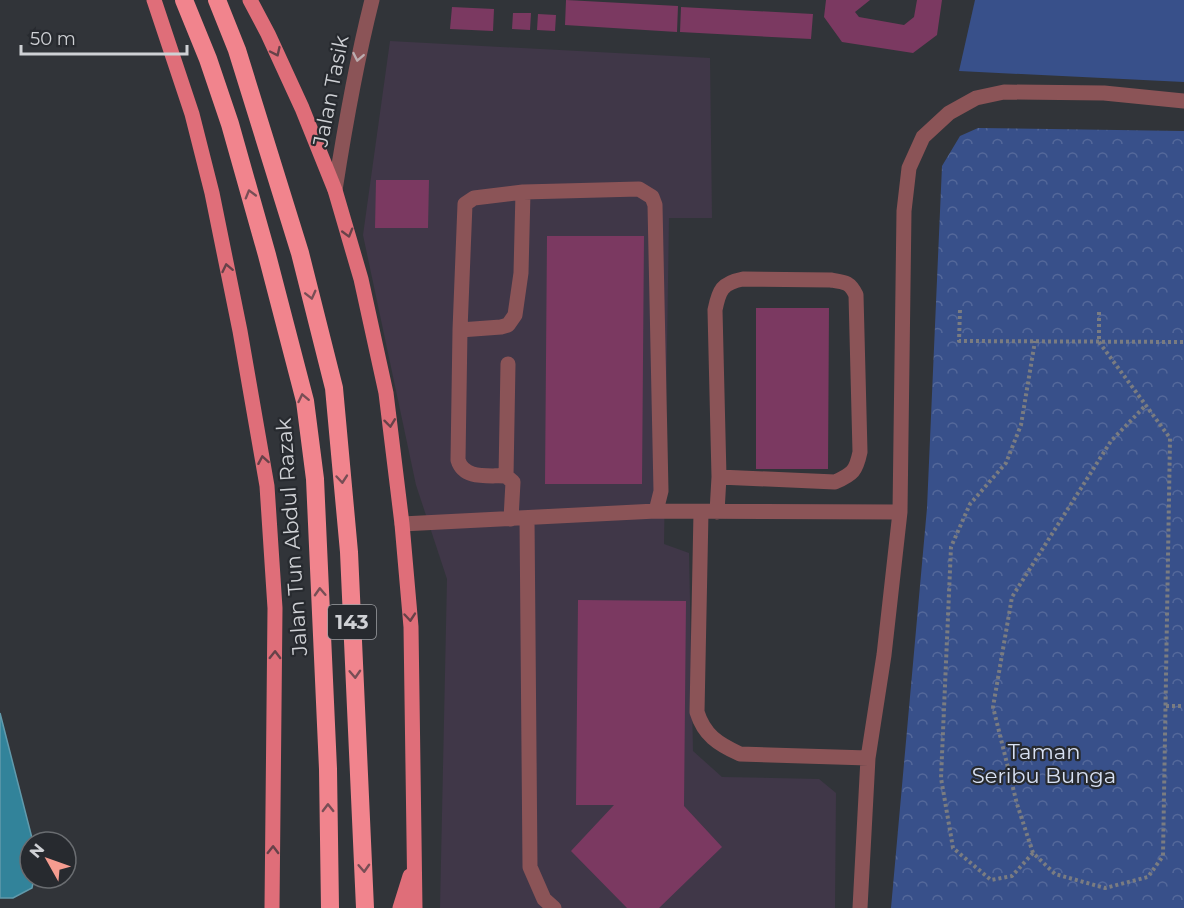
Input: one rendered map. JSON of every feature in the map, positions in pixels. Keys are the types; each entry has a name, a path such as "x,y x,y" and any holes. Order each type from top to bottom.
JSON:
{"highway":[{"name":"Jalan Tun Abdul Razak","path":"184,0 208,59 230,124 267,255 304,401 315,479 328,769 330,908"},
{"name":"143","path":"216,0 237,50 257,111 300,253 334,388 349,552 365,908"}],"main road":[{"path":"154,0 192,114 212,194 240,331 267,486 275,608 272,908"},
{"path":"250,0 302,108 335,190 361,279 386,393 402,524 411,627 415,908"},
{"path":"400,908 415,862"},
{"path":"272,880 281,908"}],"street":[{"name":"Jalan Tasik","path":"335,190 359,50 372,0"},
{"path":"860,908 868,758 884,655 900,512 904,210 909,168 923,137 949,113 976,98 1004,92 1104,93 1184,101"},
{"path":"511,519 513,482 506,476 471,475 460,467 458,460 460,330 465,204 474,198 523,192 639,189 652,197 655,206 661,491 656,511"},
{"path":"460,330 501,327 508,325 515,315 521,273 523,192"},
{"path":"717,512 719,477 715,310 719,292 730,281 743,279 844,281 852,287 856,295 860,452 857,465 849,476 835,482 719,477"},
{"path":"506,476 508,364"},
{"path":"402,524 656,511 900,512"},
{"path":"701,512 698,711 701,724 709,735 724,747 740,753 868,758"},
{"path":"527,518 530,867 544,899 554,908"}],"path":[{"path":"960,310 959,341 1184,342"},
{"path":"1099,312 1099,342 1146,405 1170,438 1163,856 1148,877 1105,888 1055,874 1033,853 1017,804 993,707 1012,597 1111,441 1146,405"},
{"path":"1033,853 1012,876 991,880 952,848 941,778 951,547 970,504 1006,463 1021,425 1035,341"},
{"path":"1166,706 1184,706"}],"shaded area":[{"path":"390,41 710,58 712,218 669,218 664,544 689,553 693,751 722,777 819,779 836,793 835,908 440,908 447,579 416,485 363,235"},
{"path":"0,713 30,830 18,830 18,890 28,890 13,898 0,898"}],"green space":[{"path":"975,0 1184,0 1184,82 959,71"},
{"name":"Taman Seribu Bunga","path":"978,128 1184,131 1184,908 891,908 927,508 942,166 960,136"}],"building":[{"path":"566,0 678,6 677,32 565,25"},
{"path":"826,0 870,0 855,12 859,17 904,25 914,17 917,0 942,0 937,35 913,53 842,42 824,17"},
{"path":"452,7 494,9 493,31 450,29"},
{"path":"681,7 813,14 811,39 680,32"},
{"path":"513,13 531,13 530,30 512,29"},
{"path":"538,14 556,15 555,31 537,30"},
{"path":"376,180 429,180 428,228 375,228"},
{"path":"547,236 644,236 642,484 545,484"},
{"path":"756,308 829,308 828,469 756,469"},
{"path":"578,600 686,601 684,806 722,847 659,908 627,908 571,851 614,805 576,805"}]}
